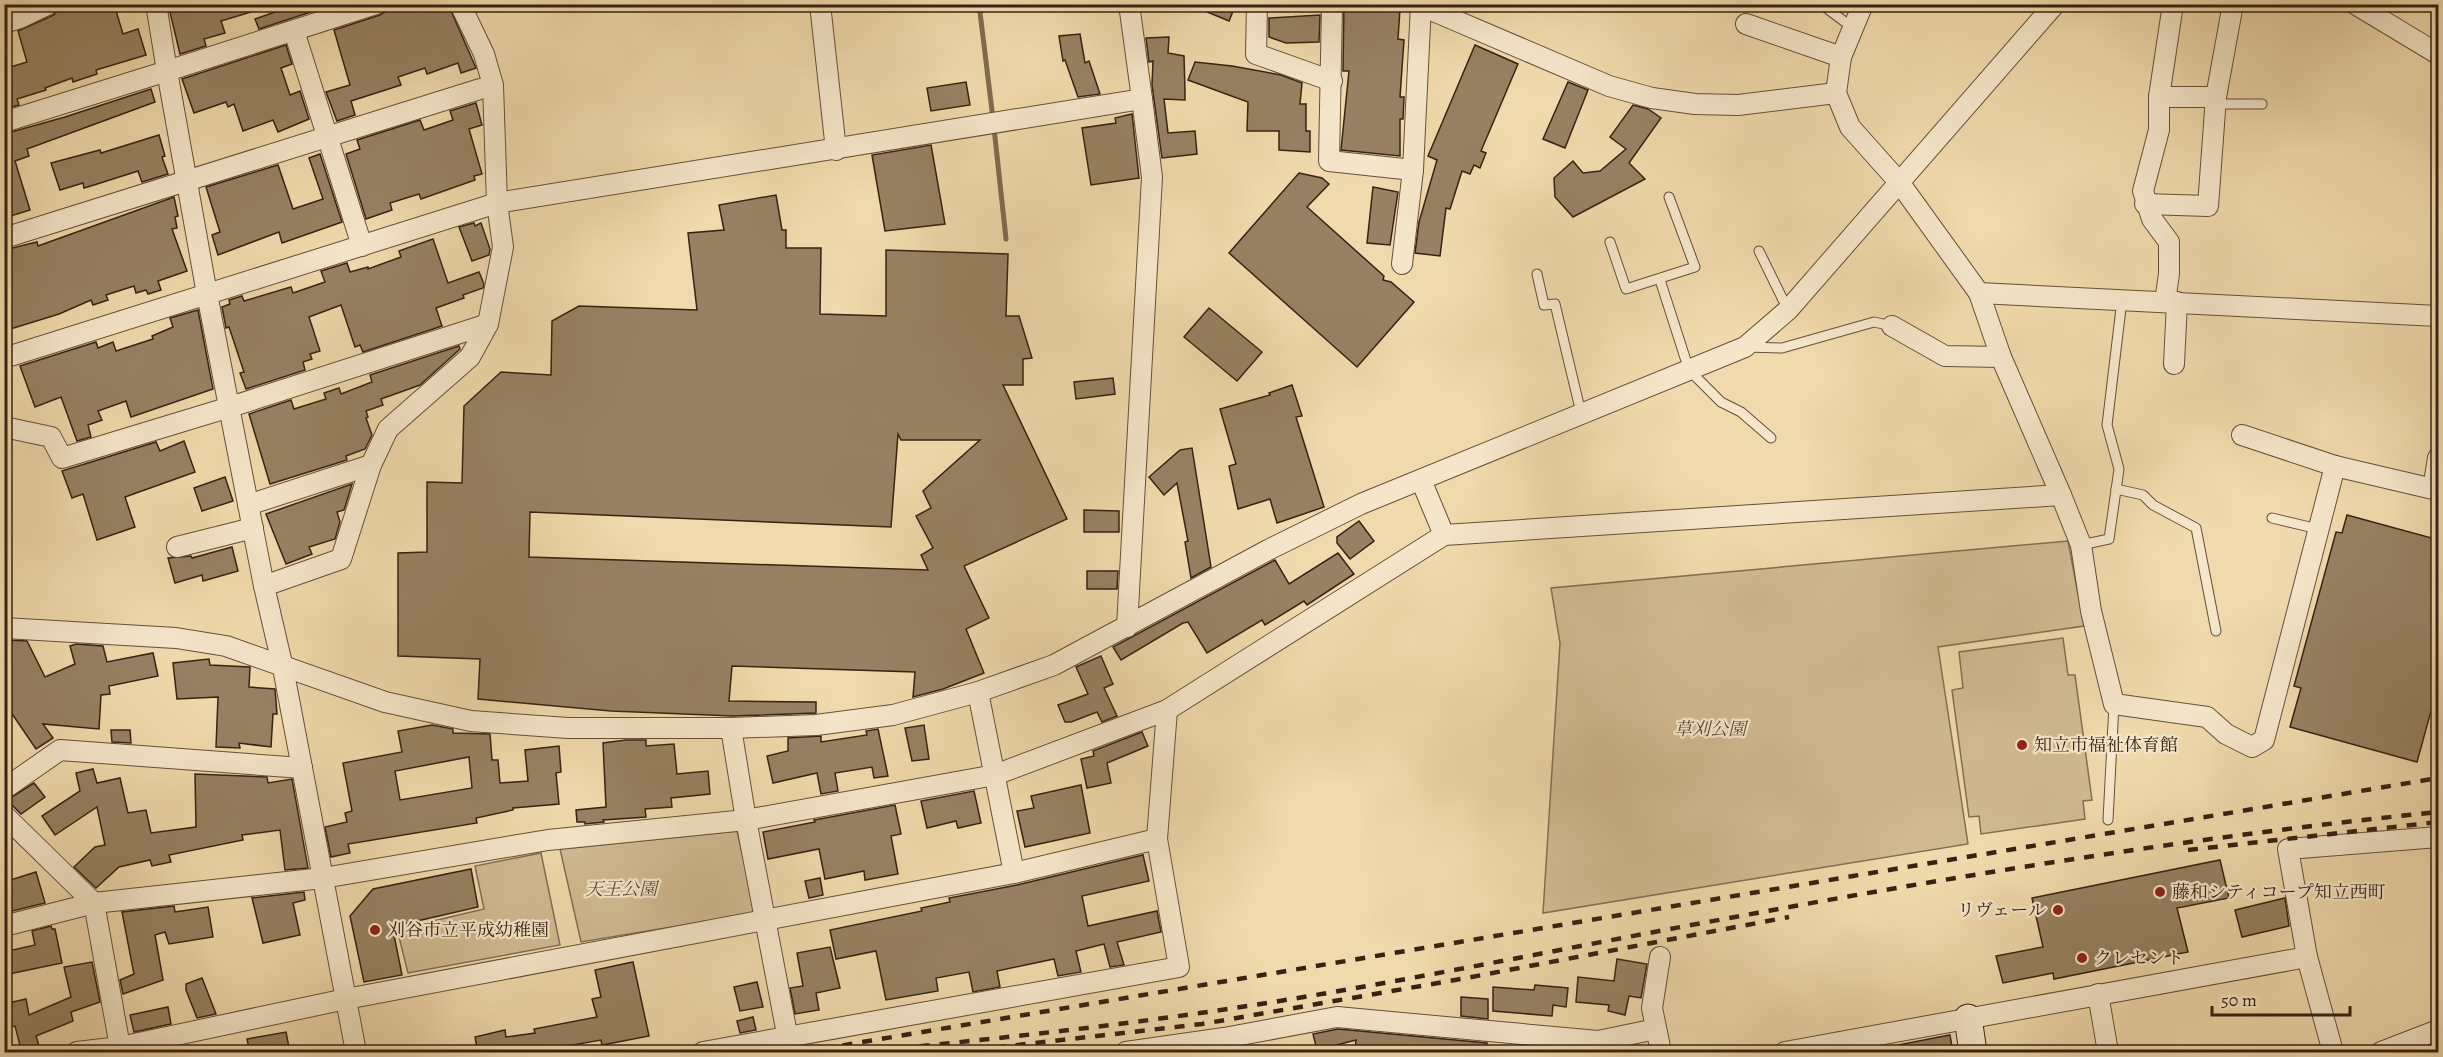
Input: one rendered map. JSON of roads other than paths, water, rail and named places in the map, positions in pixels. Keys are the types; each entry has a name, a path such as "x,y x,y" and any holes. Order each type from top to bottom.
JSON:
{"street":[{"path":"4,23 49,4"},
{"path":"156,4 207,294 264,586 283,668 356,1053"},
{"path":"4,122 294,32 376,4"},
{"path":"264,586 341,559 372,465 388,429 470,357 488,324 503,247 497,202 493,85 484,54 460,4"},
{"path":"820,4 836,150"},
{"path":"1127,627 1152,177 1129,4"},
{"path":"1257,4 1256,54 1332,81"},
{"path":"1332,4 1329,161 1413,170"},
{"path":"1863,4 1841,57 1836,93 1850,127 1899,182 1979,293 2001,357 2081,545 2091,611 2114,704 2207,717 2226,735 2252,747 2264,740 2335,466"},
{"path":"4,628 176,638 226,646 283,668 385,702 471,721 568,728 731,728 816,725 893,715 978,692 1054,665 1268,550 1361,504 1745,347 1788,310 2055,4"},
{"path":"2173,4 2159,98 2159,130 2143,191 2145,204 2152,219 2169,242 2174,364"},
{"path":"2145,204 2208,206 2216,100 2233,4"},
{"path":"2355,4 2439,54"},
{"path":"1402,264 1413,170 1420,5 1609,86 1652,98 1695,104 1738,105 1836,93"},
{"path":"1746,24 1841,57"},
{"path":"294,32 362,246"},
{"path":"4,238 480,88"},
{"path":"2159,98 2216,100"},
{"path":"4,358 497,202 836,150 1142,99"},
{"path":"1979,293 2439,316"},
{"path":"4,427 51,437 62,458 488,324"},
{"path":"1892,326 1945,357 2001,357"},
{"path":"2242,435 2335,466 2433,489 2439,458"},
{"path":"248,505 372,465"},
{"path":"1421,480 1444,535"},
{"path":"4,926 94,903 323,878 548,840 746,820 995,775 1167,710 1444,535 2061,495"},
{"path":"177,547 253,528"},
{"path":"978,692 1014,873"},
{"path":"703,1053 1179,967 1157,840 1167,710"},
{"path":"731,728 746,820 788,1039"},
{"path":"4,789 60,750 302,768"},
{"path":"4,815 94,903 121,1050"},
{"path":"2333,1053 2307,957 2288,849 2439,837"},
{"path":"77,1053 121,1050 346,999 1014,873 1157,840"},
{"path":"1660,957 1652,1008 1661,1053"},
{"path":"1785,1053 1856,1046 1968,1018 2307,957"},
{"path":"2098,994 2108,1053"},
{"path":"1126,1053 1226,1045 1337,1017 1598,1041 1656,1029"},
{"path":"1968,1018 1973,1053"},
{"path":"2381,1053 2439,1030"}],"lane":[{"path":"1821,4 1853,28"},
{"path":"2216,100 2262,104"},
{"path":"1610,242 1626,289 1695,267 1669,197"},
{"path":"1759,251 1788,310"},
{"path":"1537,274 1544,305 1555,304 1581,413"},
{"path":"1660,280 1689,370 1721,402 1741,412 1771,438"},
{"path":"2081,545 2109,539 2119,470 2108,425 2122,300"},
{"path":"1745,347 1782,348 1874,322 1892,326"},
{"path":"2116,489 2143,495 2153,505 2196,528 2216,631"},
{"path":"2272,518 2318,529"},
{"path":"2108,820 2114,704"}],"waterway":[{"path":"979,4 993,119"},
{"path":"994,128 1006,239"}],"railway":[{"path":"803,1052 2438,778"},
{"path":"860,1052 1080,1029 1244,1007 1991,872 2259,833 2438,812"},
{"path":"2188,850 2438,822"},
{"path":"956,1052 1202,1024 1461,979 1789,917"}],"place":[{"name":"知立市福祉体育館","path":"2022,745"},
{"name":"藤和シティコープ知立西町","path":"2160,892"},
{"name":"リヴェール","path":"2058,910"},
{"name":"刈谷市立平成幼稚園","path":"375,930"},
{"name":"クレセント","path":"2082,958"}],"park label":[{"name":"草刈公園","path":"1710,729"},
{"name":"天王公園","path":"621,889"}]}
